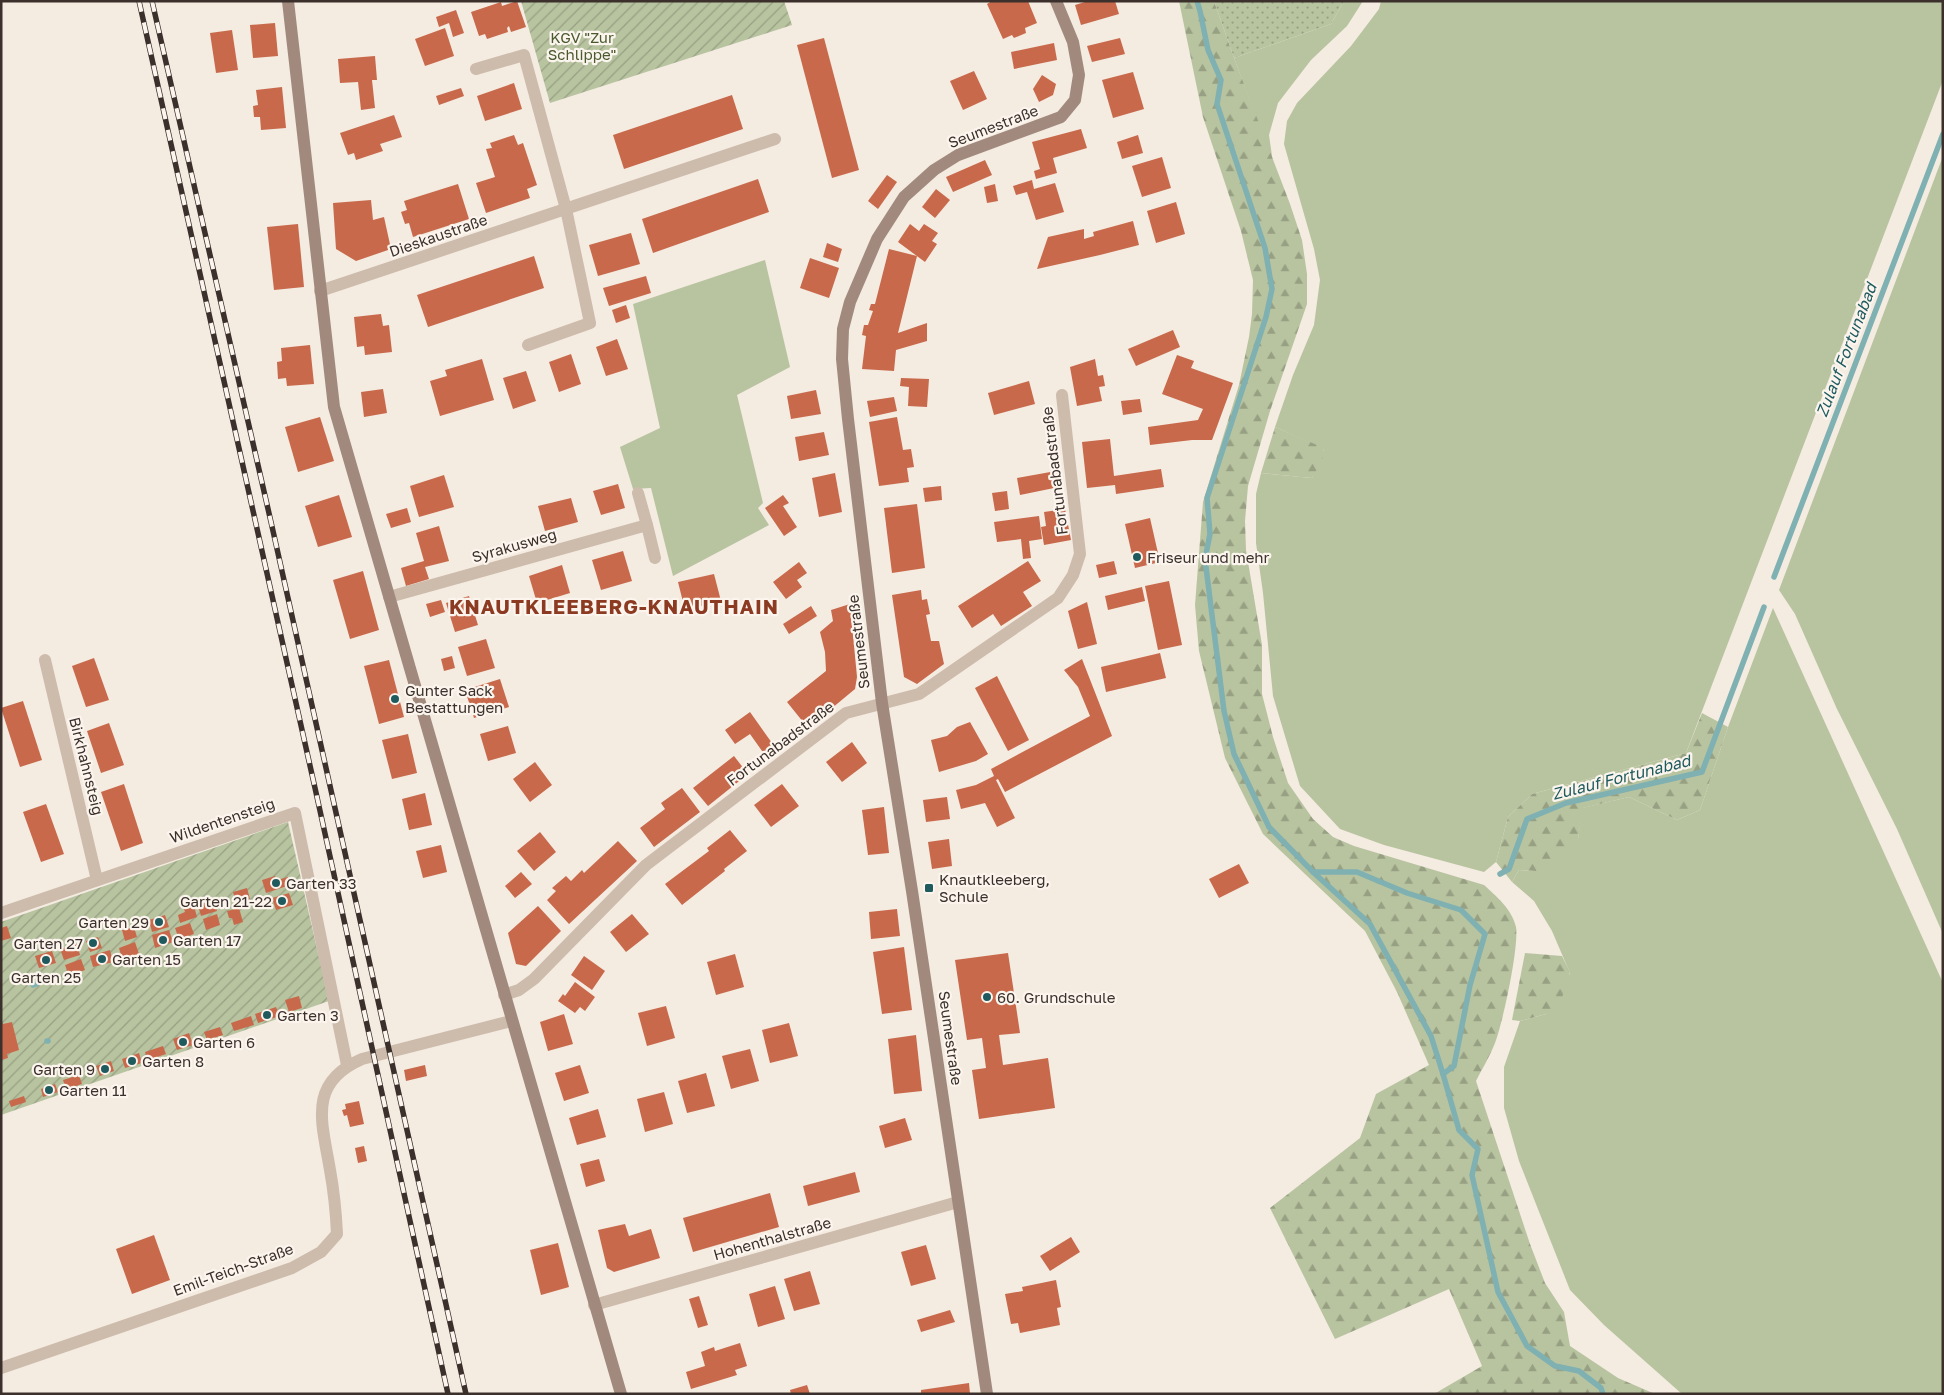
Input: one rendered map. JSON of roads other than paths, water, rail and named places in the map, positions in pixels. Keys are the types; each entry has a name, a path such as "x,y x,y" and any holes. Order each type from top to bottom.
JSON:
{"street":[{"path":"288,1 334,407 621,1394"},
{"name":"Seumestraße","path":"987,1394 882,703 848,419 842,359 843,329 850,302 877,239 904,197 934,170 958,155 1061,117 1075,100 1079,75 1070,35 1056,1"},
{"path":"476,69 524,54 566,209 590,323 528,344"},
{"name":"Dieskaustraße","path":"320,291 775,139"},
{"name":"Fortunabadstraße","path":"504,995 519,990 534,979 646,865 846,713 919,694 1058,598 1073,575 1080,554 1062,395"},
{"path":"638,493 655,558"},
{"name":"Syrakusweg","path":"389,597 647,524"},
{"name":"Birkhahnsteig","path":"44,660 97,880"},
{"name":"Wildentensteig","path":"1,913 295,813 347,1065"},
{"name":"Emil-Teich-Straße","path":"1,1368 292,1268 321,1252 337,1234 336,1202 320,1114 326,1092 335,1075 347,1065 362,1059 511,1021"},
{"name":"Hohenthalstraße","path":"594,1305 958,1202"}],"waterway":[{"path":"1197,1 1208,50 1221,80 1217,104 1265,248 1272,289 1266,317 1207,498 1210,534 1205,559 1224,711 1234,754 1269,827 1313,872 1370,924 1431,1036 1459,1130 1478,1149 1472,1175 1498,1292 1527,1346 1555,1366 1579,1371 1601,1388 1603,1394"},
{"name":"Zulauf Fortunabad","path":"1774,577 1943,134"},
{"name":"Zulauf Fortunabad","path":"1500,874 1509,869 1527,819 1566,803 1702,772 1764,607"},
{"path":"1313,872 1357,872 1407,893 1461,910 1485,934 1470,985 1454,1066 1443,1074"}],"railway":[{"path":"139,1 448,1394"},
{"path":"152,1 271,522 466,1394"}],"place":[{"name":"Friseur und mehr","path":"1137,557"},
{"name":"Gunter Sack Bestattungen","path":"395,699"},
{"name":"Garten 33","path":"276,883"},
{"name":"Knautkleeberg, Schule","path":"929,888"},
{"name":"Garten 21-22","path":"282,901"},
{"name":"Garten 29","path":"159,922"},
{"name":"Garten 17","path":"163,940"},
{"name":"Garten 27","path":"93,943"},
{"name":"Garten 15","path":"102,959"},
{"name":"Garten 25","path":"46,960"},
{"name":"60. Grundschule","path":"987,997"},
{"name":"Garten 3","path":"267,1015"},
{"name":"Garten 6","path":"183,1042"},
{"name":"Garten 8","path":"132,1061"},
{"name":"Garten 9","path":"105,1069"},
{"name":"Garten 11","path":"49,1090"}],"district":[{"name":"KNAUTKLEEBERG-KNAUTHAIN","path":"614,606"}],"park label":[{"name":"KGV \"Zur Schlippe\"","path":"582,46"}]}
